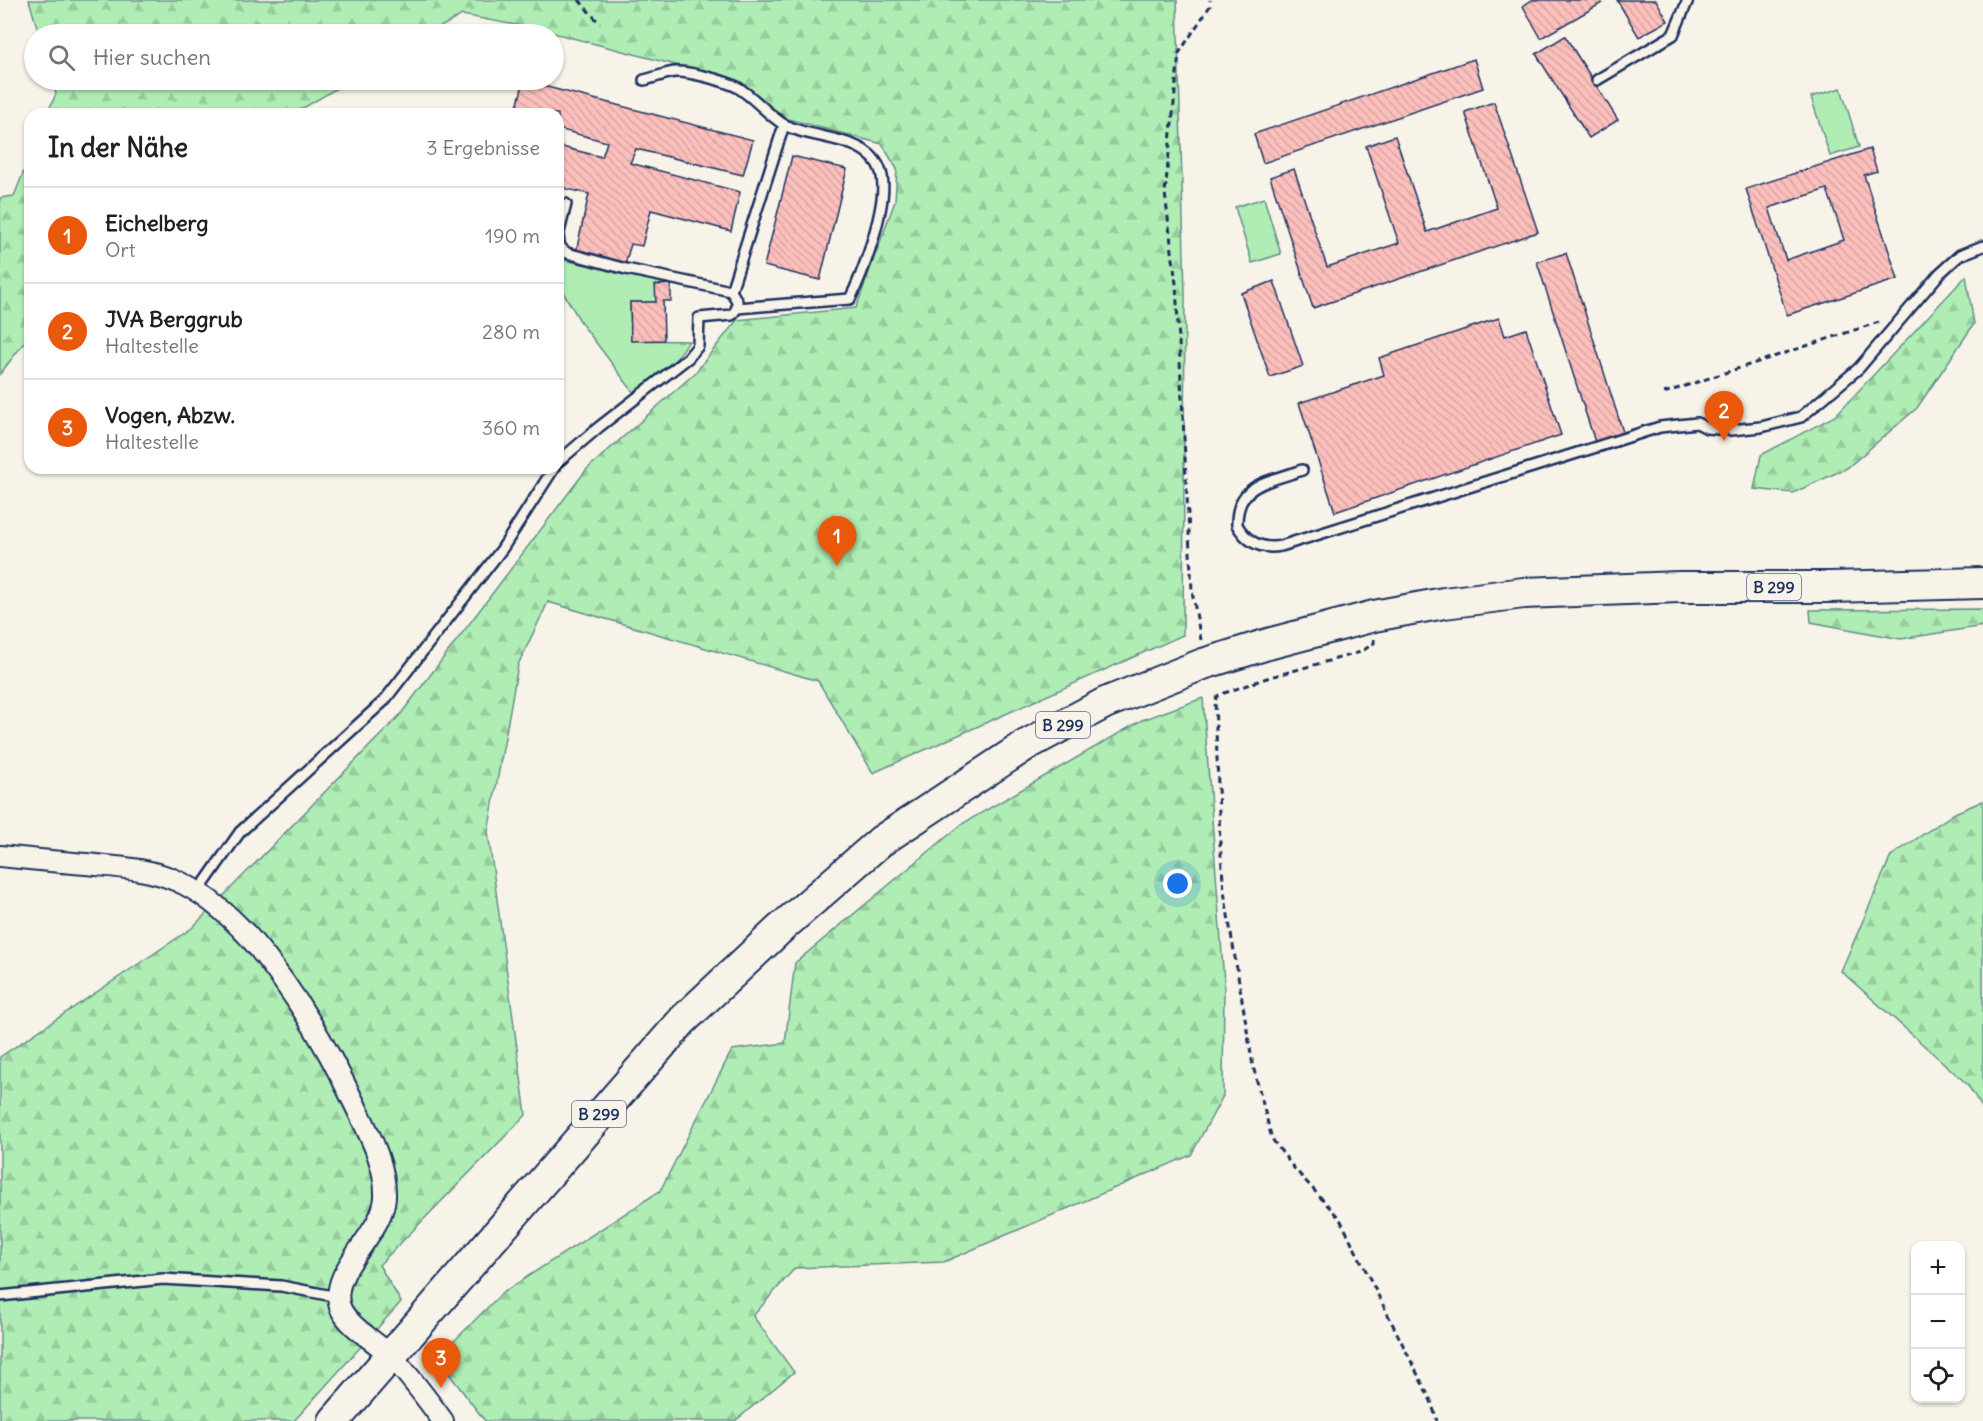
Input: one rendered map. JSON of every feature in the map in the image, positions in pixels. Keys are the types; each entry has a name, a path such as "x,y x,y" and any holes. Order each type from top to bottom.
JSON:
{"main road":[{"name":"B 299","path":"333,1421 683,1020 781,928 881,841 1026,745 1105,703 1203,664 1374,616 1444,603 1524,593 1679,587 1830,587 1983,583"}],"street":[{"path":"0,856 118,867 174,879 198,892 224,912 250,938 284,982 320,1039 373,1142 384,1172 385,1198 380,1219 342,1279 338,1297 341,1310 413,1380 443,1421"}],"lane":[{"path":"1597,80 1674,35 1688,0"},
{"path":"564,457 688,358 698,346 699,318 732,315 738,308 850,299 857,285 882,205 884,189 881,172 875,160 865,151 853,145 784,125 735,86 676,72 644,80"},
{"path":"738,308 731,291 784,125"},
{"path":"564,212 566,204"},
{"path":"1302,470 1258,486 1247,492 1238,504 1237,525 1249,541 1270,548 1281,546 1660,427 1697,423 1707,428 1731,430 1761,427 1801,417 1859,368 1940,273 1960,255 1983,246"},
{"path":"564,250 626,269 731,291"},
{"path":"198,892 240,832 384,701 502,549 550,474"},
{"path":"0,1296 163,1279 281,1286 338,1297"}],"path":[{"path":"579,0 600,24"},
{"path":"1203,664 1201,636 1192,591 1176,284 1166,193 1179,53 1210,6 1209,0"},
{"path":"1664,393 1881,320 1894,328"},
{"path":"1374,616 1374,642 1361,652 1267,678 1219,695 1215,700 1220,843 1224,891 1240,993 1253,1066 1272,1139 1293,1167 1340,1220 1431,1401 1437,1421"}],"green space":[{"path":"29,0 1177,0 1185,294 1183,635 873,773 818,681 548,602 518,665 488,832 526,1115 379,1265 401,1302 294,1421 0,1421 0,1057 192,928 400,715 586,470 695,373 737,320 856,308 895,201 897,169 882,144 788,119 737,81 564,36 564,24 510,24 462,15 446,24 36,24"},
{"path":"1841,88 1859,147 1830,156 1811,97"},
{"path":"55,90 334,90 303,108 50,108 56,94"},
{"path":"24,171 24,343 0,374 0,198 14,196"},
{"path":"1264,198 1281,254 1252,263 1235,207"},
{"path":"564,260 671,282 671,284 656,285 656,302 630,302 631,340 689,341 677,358 634,393 582,324 564,294"},
{"path":"1966,276 1974,324 1917,408 1847,468 1793,493 1754,489 1761,455 1835,416"},
{"path":"1983,609 1983,626 1901,639 1811,622 1810,610"},
{"path":"1203,698 1224,982 1223,1096 1191,1155 944,1262 795,1268 753,1316 794,1372 735,1421 485,1421 437,1358 502,1293 660,1191 732,1050 785,1043 795,963 962,824 1142,720"},
{"path":"1983,801 1983,1109 1967,1084 1841,971 1891,856 1955,813"}],"building":[{"path":"1532,0 1600,0 1602,3 1541,38 1523,6"},
{"path":"1617,0 1656,0 1668,21 1639,37"},
{"path":"1565,36 1618,120 1589,138 1536,54"},
{"path":"1474,59 1483,88 1263,163 1254,134"},
{"path":"522,90 559,90 753,140 743,175 636,149 630,163 740,192 731,231 651,210 642,246 631,244 625,264 576,252 589,194 564,188 564,148 602,157 607,142 564,131 564,108 517,108"},
{"path":"1494,102 1538,232 1313,308 1270,177 1294,169 1327,267 1399,243 1366,146 1395,136 1427,232 1497,208 1465,112"},
{"path":"1870,149 1877,171 1864,175 1898,279 1787,315 1746,189","holes":["1827,189 1844,240 1786,260 1769,208"]},
{"path":"792,156 847,169 820,280 764,266"},
{"path":"1566,253 1623,432 1595,442 1537,262"},
{"path":"1274,281 1303,366 1270,377 1241,293"},
{"path":"671,284 671,301 663,301 664,340 631,341 630,302 656,302 655,285"},
{"path":"1499,318 1505,336 1526,329 1561,435 1335,512 1299,403 1384,375 1379,358"},
{"path":"1643,426 1647,437 1599,453 1595,442"}],"place":[{"name":"JVA Berggrub","path":"1724,441"},
{"name":"Eichelberg","path":"837,566"},
{"name":"Vogen, Abzw.","path":"441,1388"}]}
